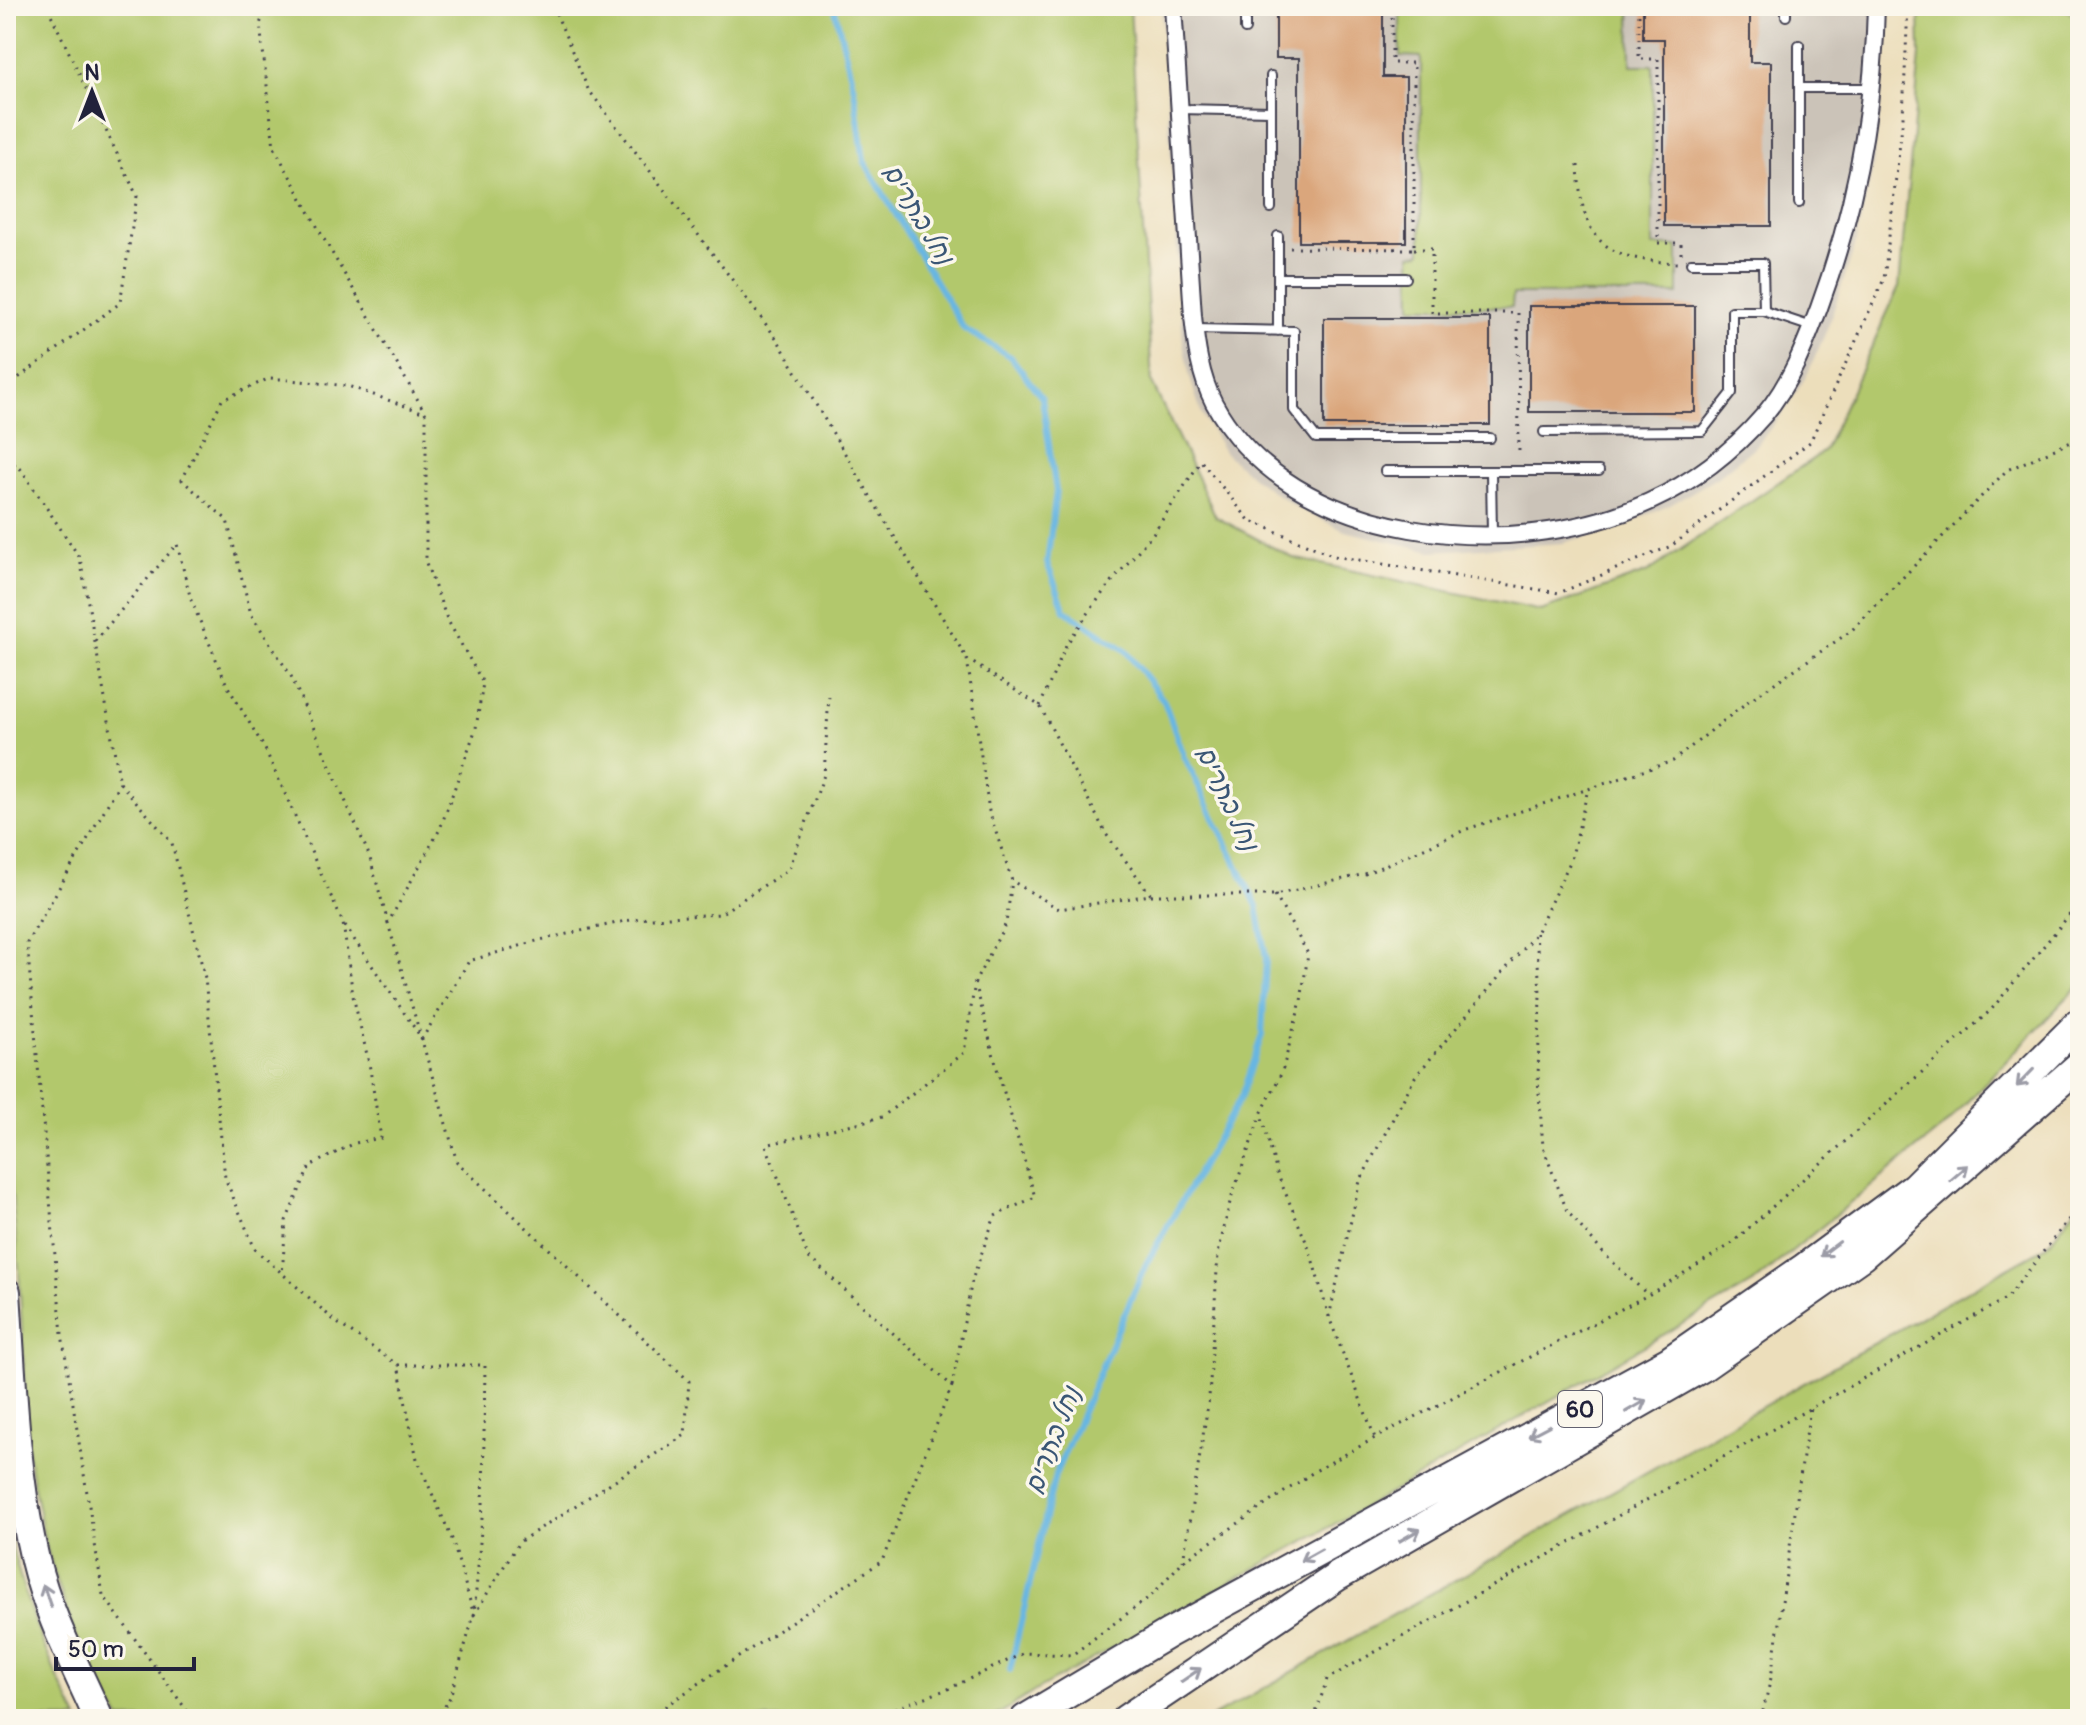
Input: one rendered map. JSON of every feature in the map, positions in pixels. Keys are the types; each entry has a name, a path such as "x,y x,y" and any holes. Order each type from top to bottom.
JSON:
{"highway":[{"name":"60","path":"1025,1719 1182,1626 1669,1361 1914,1187 2080,1022"},
{"name":"60","path":"1126,1719 1338,1576 1703,1367 1862,1256 2080,1065"},
{"path":"6,1292 17,1464 35,1561 52,1612 99,1719"}],"street":[{"path":"1173,6 1195,329 1199,360 1213,402 1237,438 1270,471 1312,497 1363,517 1423,531 1492,536 1547,532 1599,520 1648,502 1693,478 1732,449 1766,413 1793,372 1812,327 1830,279 1856,185 1872,88 1876,6"}],"lane":[{"path":"1245,6 1245,29"},
{"path":"1799,45 1799,203"},
{"path":"1271,76 1271,208"},
{"path":"1799,88 1872,88"},
{"path":"1180,109 1271,111"},
{"path":"1278,236 1278,331"},
{"path":"1691,263 1763,263 1764,311"},
{"path":"1278,278 1406,278"},
{"path":"1544,432 1702,431 1732,393 1732,311 1764,311 1812,327"},
{"path":"1195,329 1294,331 1294,410 1316,438 1490,438"},
{"path":"1385,471 1599,471"},
{"path":"1491,471 1492,536"}],"path":[{"path":"6,387 120,303 137,196 47,6"},
{"path":"267,6 260,24 274,147 426,414 426,563 447,619 483,683 476,728 440,829 388,923"},
{"path":"553,6 588,89 777,339 967,659 989,811 1012,881 1006,923 975,982 964,1053 882,1117 766,1145 808,1257 952,1386"},
{"path":"1392,6 1392,63 1414,63 1414,249"},
{"path":"1578,165 1582,206 1595,237 1625,256 1681,263 1681,243 1658,243 1658,59 1639,59 1639,6"},
{"path":"1040,706 1066,645 1104,591 1154,532 1201,461 1249,520 1334,556 1559,593 1671,546 1810,442 1884,279 1903,117 1908,6"},
{"path":"1278,248 1432,249 1432,313 1518,313 1519,471"},
{"path":"426,414 348,386 270,378 222,400 182,480 227,520 251,614 291,676 369,855 457,1162 689,1381 685,1435 519,1542 474,1615"},
{"path":"1012,881 1059,909 1151,895 1275,895 1365,874 1467,829 1673,761 1751,699 1851,631 2007,470 2080,438"},
{"path":"6,463 18,465 80,558 120,783 172,843 205,978 225,1178 255,1249 336,1322 398,1365 485,1365 483,1506 474,1615 450,1697 438,1719"},
{"path":"95,641 177,544 191,600 227,685 265,749 343,923 422,1039"},
{"path":"967,659 1040,706 1106,834 1151,895"},
{"path":"422,1039 469,961 540,940 635,919 720,914 789,869 824,775 829,695"},
{"path":"120,783 27,943 62,1334 103,1595 193,1719"},
{"path":"1329,1317 1360,1181 1415,1077 1536,933 1571,860 1588,789"},
{"path":"1183,1561 1209,1398 1218,1254 1230,1202 1261,1114 1282,1072 1301,1001 1308,954 1275,895"},
{"path":"865,1719 948,1689 1024,1653 1072,1655 1152,1595 1183,1561 1315,1471 1648,1295 1730,1245 1991,1010 2080,902"},
{"path":"282,1275 286,1221 310,1166 355,1143 381,1138 369,1063 353,996 343,923"},
{"path":"1536,933 1540,992 1538,1079 1543,1147 1567,1211 1604,1254 1648,1295"},
{"path":"646,1719 882,1561 952,1386 972,1280 995,1216 1035,1197 975,982"},
{"path":"1261,1114 1277,1173 1310,1251 1329,1317 1375,1438"},
{"path":"1314,1719 1327,1679 2007,1298 2080,1205"},
{"path":"398,1365 417,1459 452,1539 474,1615"},
{"path":"1761,1719 1771,1678 1810,1408"}],"shaded area":[{"path":"1161,6 1886,6 1880,113 1872,171 1854,249 1827,329 1808,373 1788,406 1758,444 1716,478 1670,505 1616,528 1563,543 1432,551 1345,531 1297,508 1255,479 1224,452 1202,415 1190,378 1183,343"}],"green space":[{"path":"6,6 1130,6 1152,383 1216,517 1293,558 1541,611 1648,572 1824,451 1899,287 1920,55 1919,6 2061,6 2080,20 2080,984 1942,1128 1753,1283 1383,1497 1035,1691 991,1719 120,1719 73,1631 45,1543 28,1457 19,1269 6,1130"},
{"path":"1400,6 1630,6 1631,65 1653,65 1653,246 1678,246 1678,294 1513,294 1512,307 1412,307 1411,254 1421,253 1421,57 1400,56"},
{"path":"2080,1202 2080,1719 1209,1719 2047,1246"},
{"path":"6,1520 35,1622 78,1719 6,1719"}],"building":[{"path":"1276,6 1383,6 1383,77 1406,77 1406,242 1299,242 1299,58 1276,58"},
{"path":"1643,6 1750,6 1750,62 1771,62 1771,226 1664,226 1664,39 1643,39"},
{"path":"1529,306 1695,306 1695,412 1529,412"},
{"path":"1324,318 1490,318 1490,425 1324,425"}],"waterway":[{"name":"נחל בתרים","path":"834,6 854,89 864,161 964,329 1011,357 1042,398 1056,491 1047,563 1065,610 1125,650 1164,701 1185,758 1257,906 1266,958 1262,1035 1241,1097 1146,1264 1055,1475 1010,1670"}]}
